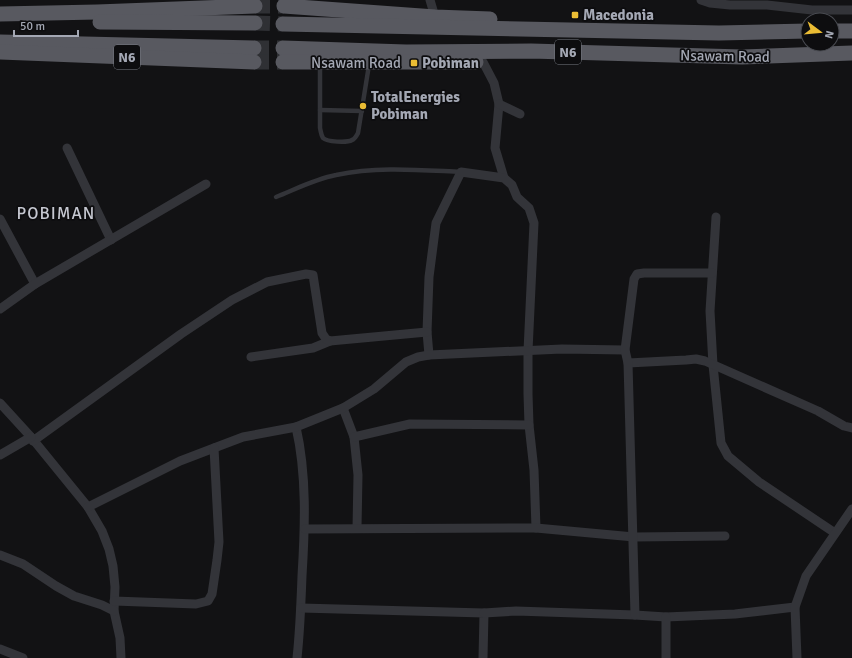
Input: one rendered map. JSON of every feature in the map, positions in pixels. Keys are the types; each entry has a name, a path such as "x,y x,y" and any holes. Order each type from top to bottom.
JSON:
{"highway":[{"path":"0,14 169,5 224,4 255,6"},
{"name":"Nsawam Road","path":"284,6 526,22 572,31"},
{"path":"0,21 255,23"},
{"name":"Nsawam Road","path":"283,24 572,31 719,33 800,31"},
{"path":"840,31 852,31"},
{"name":"N6","path":"0,42 254,55 0,52"},
{"name":"Nsawam Road","path":"598,53 483,62 370,63 320,63 283,55 406,52 531,52 598,53 742,57 852,53"}],"street":[{"path":"430,0 435,17"},
{"path":"701,0 710,3 730,5 767,6 812,10 852,10"},
{"path":"483,62 494,83 499,104 495,148 504,178 512,185 517,197 528,208 534,223 528,351 529,424 534,470 536,528"},
{"path":"499,104 520,114"},
{"path":"67,148 111,240"},
{"path":"429,355 429,277 436,223 461,172 504,178"},
{"path":"0,309 35,284 206,184"},
{"path":"716,217 710,311 713,365 721,443 728,456 759,482 835,533"},
{"path":"0,219 35,284"},
{"path":"635,615 628,364 625,350 634,279 637,274 644,273 712,273"},
{"path":"0,455 32,439 219,308 267,282 306,274 313,275 322,333 326,339 330,341"},
{"path":"251,358 313,348 330,341 428,332"},
{"path":"88,507 180,461 243,437 296,427 343,408 374,388 406,362 418,357 429,355 562,349 625,350"},
{"path":"628,364 696,360 705,361 818,411 844,426 852,428"},
{"path":"0,403 88,507 102,531 109,549 113,566 115,587 114,611 120,638 120,658"},
{"path":"343,408 354,437 358,475 357,528"},
{"path":"354,437 410,424 529,424"},
{"path":"296,427 301,450 305,529 297,658"},
{"path":"114,600 196,604 208,601 212,594 219,542 214,448"},
{"path":"797,658 794,607 806,576 852,509"},
{"path":"305,529 536,528 634,537 725,536"},
{"path":"0,555 23,564 74,596 102,605 114,611"},
{"path":"301,608 484,613 516,611 666,617 735,614 794,607"},
{"path":"483,658 484,613"},
{"path":"666,617 666,658"},
{"path":"0,649 23,658"}],"lane":[{"path":"320,63 321,135 324,139 329,141 347,142 352,140 358,132 370,63"},
{"path":"320,110 362,111"},
{"path":"276,197 325,177 380,169 398,168 461,172"}],"tunnel":[{"path":"255,6 284,6"},
{"path":"255,23 283,24"},
{"path":"254,48 283,48"},
{"path":"254,62 283,62"}],"place":[{"name":"Macedonia","path":"575,15"},
{"name":"Pobiman","path":"414,63"},
{"name":"TotalEnergies Pobiman","path":"363,106"}],"district":[{"name":"POBIMAN","path":"56,213"}]}
